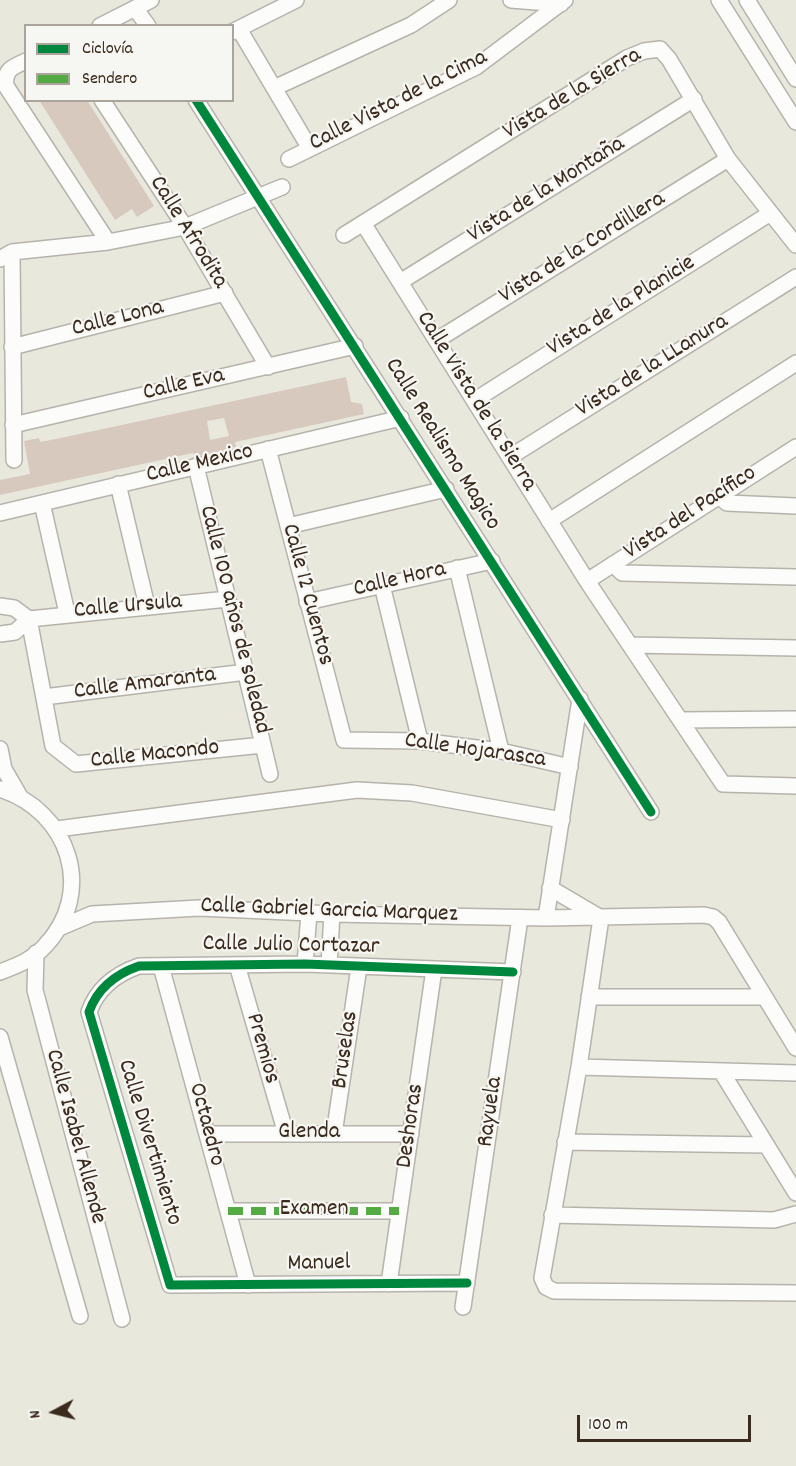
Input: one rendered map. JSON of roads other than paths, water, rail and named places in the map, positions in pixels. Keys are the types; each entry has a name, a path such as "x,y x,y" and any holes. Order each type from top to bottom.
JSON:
{"street":[{"path":"104,24 151,0"},
{"path":"296,0 236,30 309,147"},
{"path":"274,88 411,25 449,0"},
{"path":"511,0 563,2"},
{"path":"747,0 796,79"},
{"name":"Calle Vista de la Cima","path":"289,159 309,147 476,67 563,2"},
{"path":"723,5 796,122"},
{"path":"135,8 147,24"},
{"name":"Vista de la Sierra","path":"344,235 627,58 644,51 660,49 694,99 728,159 769,214 796,245"},
{"path":"24,62 10,69 5,77 6,86 108,242"},
{"name":"Vista de la Montaña","path":"400,282 694,99"},
{"name":"Calle Afrodita","path":"103,102 185,227 268,367"},
{"name":"Calle Realismo Magico","path":"197,102 651,812"},
{"name":"Vista de la Cordillera","path":"437,340 728,159"},
{"path":"14,460 12,347 4,251 108,242 185,227 282,187"},
{"name":"Vista de la Planicie","path":"474,400 769,214"},
{"name":"Calle Vista de la Sierra","path":"363,224 587,581 723,784 796,786"},
{"name":"Vista de la LLanura","path":"510,457 796,277"},
{"name":"Calle Lona","path":"12,347 225,293"},
{"name":"Calle Eva","path":"13,425 355,346"},
{"path":"549,521 796,363"},
{"name":"Calle Mexico","path":"0,513 401,418"},
{"name":"Vista del Pacífico","path":"587,581 796,447"},
{"name":"Calle 12 Cuentos","path":"268,449 344,740"},
{"name":"Calle 100 años de soledad","path":"196,466 270,774"},
{"path":"118,484 147,606"},
{"path":"288,526 446,489"},
{"path":"719,496 727,503 796,506"},
{"path":"42,503 67,613"},
{"name":"Calle Hora","path":"307,602 492,561"},
{"path":"613,564 622,573 796,577"},
{"path":"457,568 501,752"},
{"path":"382,585 420,741"},
{"name":"Calle Ursula","path":"0,634 15,632 28,619 67,613 228,598"},
{"path":"0,606 14,608 28,619 44,697"},
{"path":"631,645 796,648"},
{"name":"Calle Amaranta","path":"44,697 246,672"},
{"name":"Calle Macondo","path":"44,697 53,746 76,764 263,745"},
{"path":"546,918 580,699"},
{"path":"680,720 796,719"},
{"name":"Calle Hojarasca","path":"344,740 420,741 501,752 570,767"},
{"path":"0,749 4,769 19,795"},
{"path":"0,789 19,795 40,809 57,829 68,852 72,878 69,904 59,928 36,953 22,963 0,972"},
{"path":"57,829 357,790 412,793 562,820"},
{"path":"550,888 601,918 579,1067 542,1278 546,1287 554,1291 796,1293"},
{"name":"Calle Gabriel Garcia Marquez","path":"59,928 92,914 175,909 520,918 713,917 765,997"},
{"path":"305,964 309,913"},
{"path":"329,965 332,914"},
{"name":"Rayuela","path":"464,1307 520,918"},
{"name":"Calle Isabel Allende","path":"36,953 34,990 122,1320"},
{"name":"Calle Julio Cortazar","path":"89,1012 95,997 122,972 139,966 305,964 513,972"},
{"name":"Premios","path":"237,965 286,1134"},
{"name":"Octaedro","path":"161,966 248,1285"},
{"name":"Bruselas","path":"334,1134 359,966"},
{"name":"Deshoras","path":"389,1284 434,969"},
{"path":"590,997 765,997 796,1048"},
{"name":"Calle Divertimiento","path":"89,1012 170,1285"},
{"path":"0,1036 80,1316"},
{"path":"579,1067 796,1073"},
{"path":"721,1071 796,1194"},
{"name":"Glenda","path":"207,1134 411,1134"},
{"path":"565,1142 766,1145"},
{"name":"Examen","path":"228,1211 399,1211"},
{"path":"552,1215 774,1220 796,1214"},
{"name":"Manuel","path":"170,1285 467,1283"}]}
